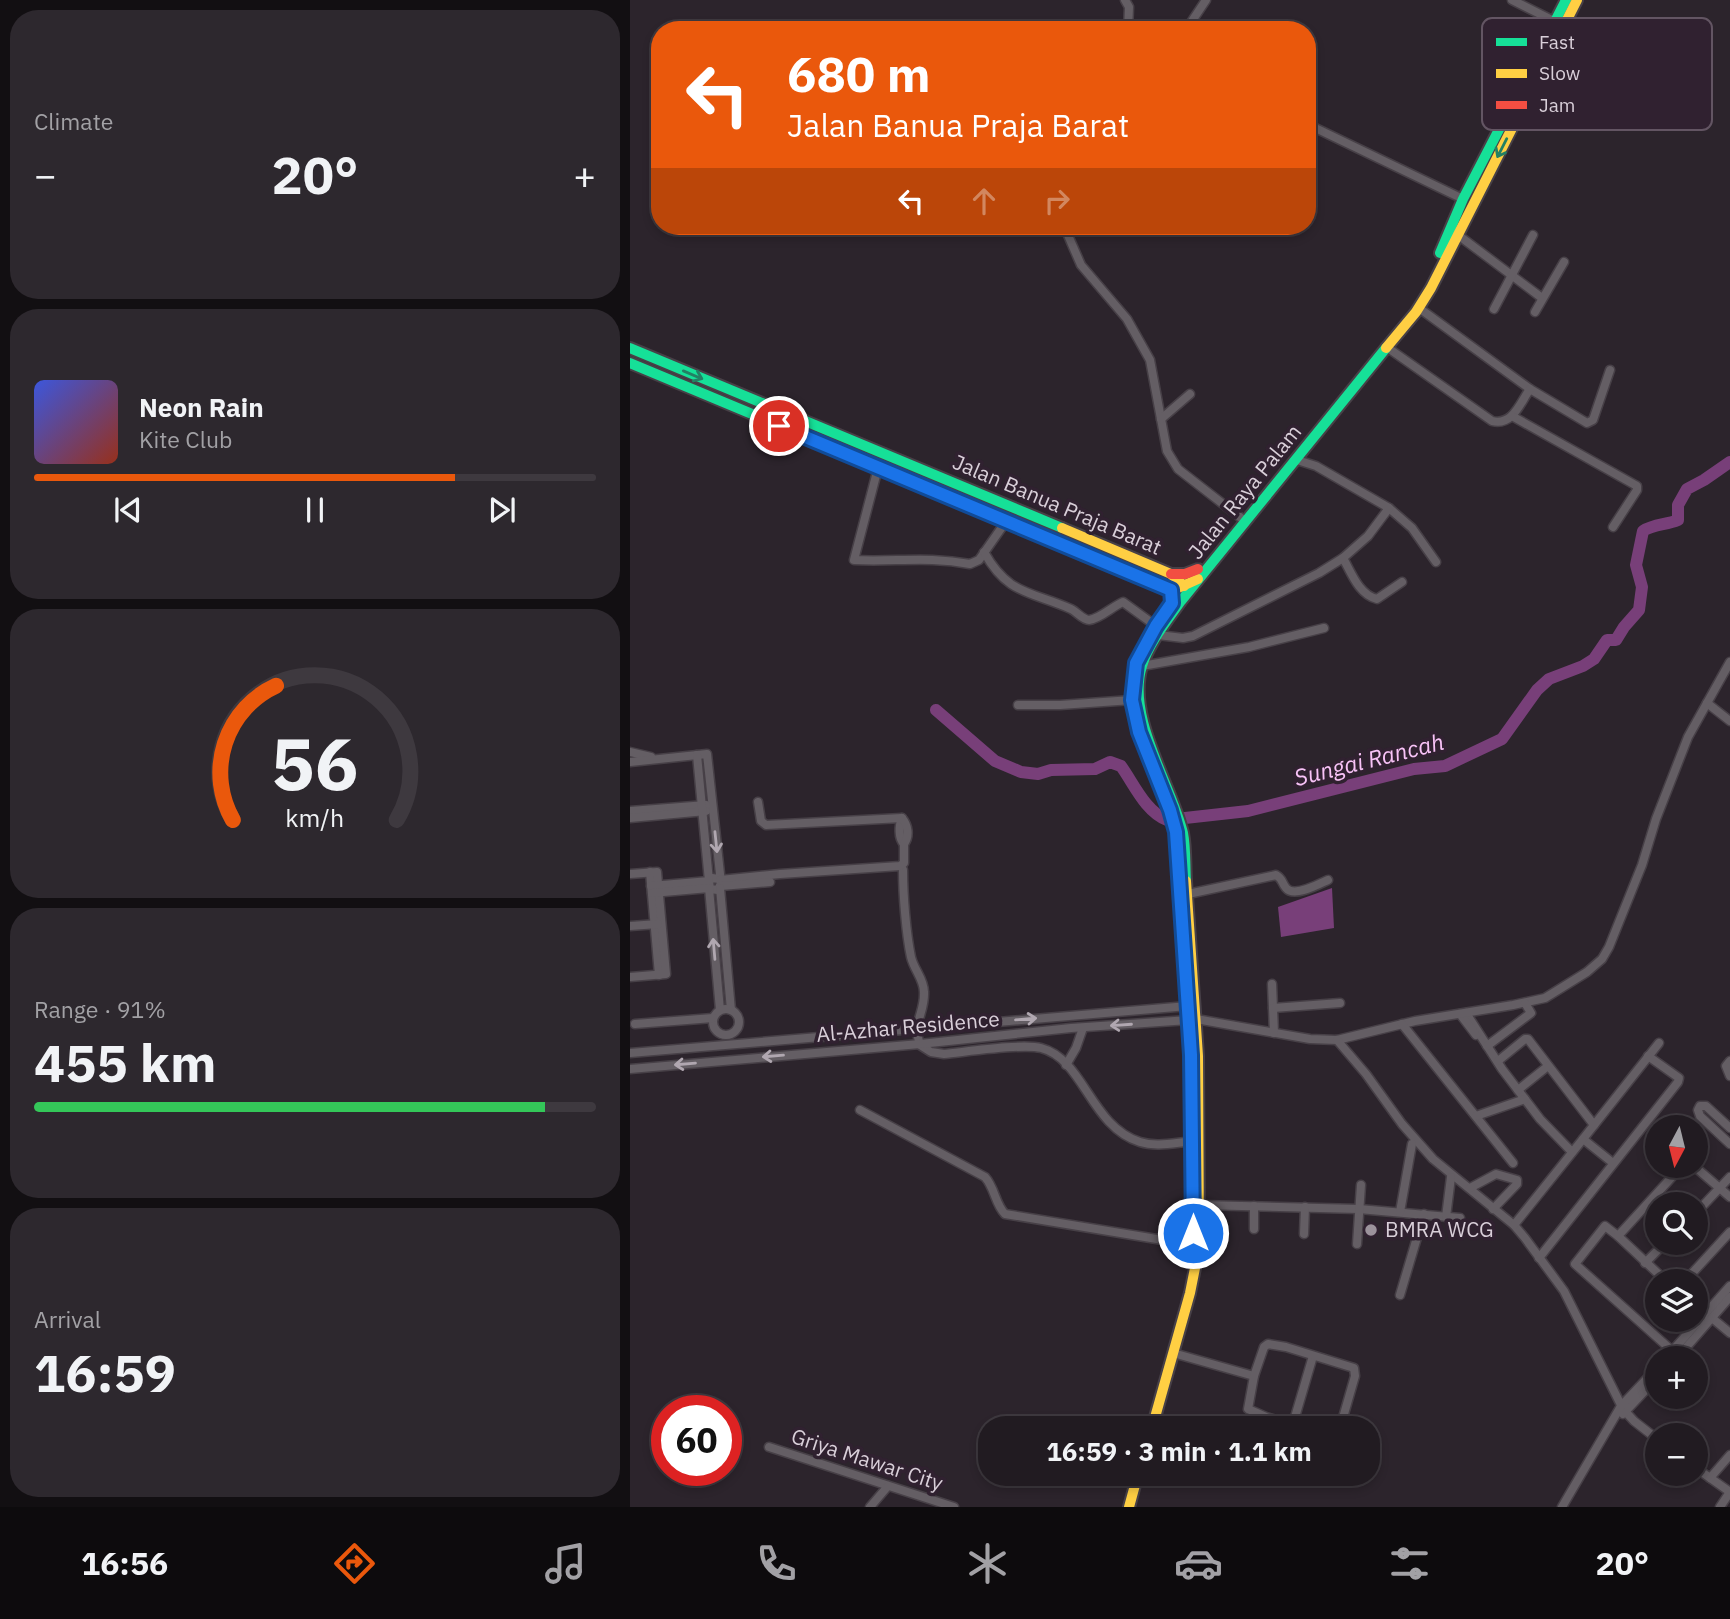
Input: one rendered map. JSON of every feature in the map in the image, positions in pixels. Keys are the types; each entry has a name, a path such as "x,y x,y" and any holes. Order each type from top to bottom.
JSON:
{"main road":[{"name":"Jalan Raya Palam","path":"1556,18 1566,0"},
{"name":"Jalan Raya Palam","path":"1568,18 1577,0"},
{"name":"Jalan Raya Palam","path":"1198,574 1297,460 1427,282 1463,199 1498,130"},
{"name":"Jalan Raya Palam","path":"1193,1020 1188,1006 1188,894 1183,834 1139,732 1132,700 1136,663 1176,602 1241,518 1357,379 1388,348 1419,308 1511,130"},
{"name":"Jalan Banua Praja Barat","path":"630,348 1171,574 1184,586"},
{"name":"Jalan Banua Praja Barat","path":"630,363 1166,587 1184,586"},
{"path":"1171,574 1198,574"},
{"path":"1184,586 1198,574"},
{"name":"Jalan Raya Palam","path":"1176,602 1184,586"},
{"path":"1166,587 1173,593 1176,602"},
{"name":"Jalan Raya Palam","path":"1155,1416 1197,1262 1200,1205 1193,1020 1174,814 1142,715 1139,685 1142,666 1157,630"},
{"name":"Jalan Raya Palam","path":"1148,1416 1183,1295 1193,1245 1196,1141"},
{"path":"1122,1507 1128,1486"},
{"path":"1129,1507 1135,1486"}],"street":[{"path":"1125,0 1129,7 1128,21"},
{"path":"1192,21 1206,0"},
{"path":"1512,0 1548,18"},
{"path":"1316,128 1463,199"},
{"path":"1068,235 1081,265 1128,319 1150,360 1167,451 1178,469 1241,518"},
{"path":"1458,235 1542,298"},
{"path":"1494,309 1533,235"},
{"path":"1535,312 1564,262"},
{"path":"1419,308 1530,389 1587,423 1593,420 1610,370"},
{"path":"1388,348 1486,419 1500,423 1507,421 1530,389"},
{"path":"1161,419 1190,394"},
{"path":"1512,416 1637,486 1613,527"},
{"path":"1297,460 1316,466 1389,508 1412,528 1436,562"},
{"path":"878,468 854,560 934,558 970,564 979,559 1007,520"},
{"path":"984,552 1004,581 1075,611 1083,618 1093,619 1123,602 1157,630 1183,638 1211,629 1343,558 1368,536 1389,508"},
{"path":"1343,558 1370,597 1377,599 1402,582"},
{"path":"1142,666 1249,647 1324,628"},
{"name":"Al-Azhar Residence","path":"630,1069 1193,1020 1319,1040 1337,1040 1402,1024 1545,998 1587,972 1602,959 1642,865 1656,819 1688,737 1730,662"},
{"path":"1018,705 1132,700"},
{"path":"1707,703 1730,721"},
{"path":"630,752 660,759"},
{"path":"630,762 707,754 731,1010 737,1016 741,1059"},
{"path":"635,1024 713,1018 720,1010 697,755"},
{"path":"720,884 900,866 904,863 907,823 902,818 766,825 761,821 758,802"},
{"path":"630,818 713,807"},
{"path":"630,811 702,808"},
{"path":"903,870 911,958 922,979 924,991 917,1030 920,1044 937,1053 1040,1048 1066,1065 1103,1118 1120,1133 1153,1145 1196,1141"},
{"path":"630,874 657,872 655,889 658,924 666,974 630,977"},
{"path":"1188,894 1276,875 1287,890 1293,892 1328,880"},
{"path":"709,884 712,878 720,884 769,882"},
{"path":"655,889 709,884"},
{"path":"630,926 658,924"},
{"path":"1272,984 1273,1033"},
{"path":"718,990 729,989"},
{"path":"1273,1008 1340,1003"},
{"path":"1484,1042 1531,1013 1525,1003"},
{"name":"Al-Azhar Residence","path":"630,1053 1188,1006"},
{"path":"720,1010 731,1010"},
{"path":"1463,1013 1476,1035 1484,1042 1540,1119 1572,1152"},
{"path":"713,1018 720,1061"},
{"path":"1402,1024 1513,1163"},
{"path":"717,1031 727,1034 737,1028"},
{"path":"1066,1065 1083,1028"},
{"path":"905,1031 907,1045"},
{"path":"1498,1061 1525,1039 1529,1040 1594,1125"},
{"path":"1337,1040 1433,1159 1514,1225 1564,1291 1623,1409 1645,1428"},
{"path":"1514,1225 1659,1043"},
{"path":"1539,1258 1679,1079 1648,1056"},
{"path":"1730,1061 1726,1066 1730,1076"},
{"path":"1518,1090 1548,1066"},
{"path":"1476,1116 1525,1099"},
{"path":"1730,1128 1706,1106 1700,1106 1698,1112 1730,1144"},
{"path":"860,1110 985,1177 1005,1214 1193,1245"},
{"path":"1711,1126 1718,1117"},
{"path":"1583,1139 1614,1163"},
{"path":"1400,1212 1412,1144"},
{"path":"1470,1188 1496,1174 1517,1180 1517,1184 1493,1209"},
{"path":"1446,1217 1451,1177"},
{"path":"1708,1201 1730,1177"},
{"path":"1618,1236 1671,1178"},
{"path":"1708,1178 1730,1197"},
{"path":"1357,1244 1361,1185"},
{"path":"1200,1205 1359,1209 1460,1218"},
{"path":"1254,1206 1254,1228"},
{"path":"1304,1234 1305,1207"},
{"path":"1400,1295 1423,1214"},
{"path":"1652,1269 1605,1226 1575,1264 1662,1346"},
{"path":"1696,1269 1730,1232"},
{"path":"1645,1263 1653,1255"},
{"path":"1708,1317 1730,1286"},
{"path":"1708,1317 1730,1297"},
{"path":"1708,1317 1730,1333"},
{"path":"1682,1346 1695,1332"},
{"path":"1269,1416 1248,1409 1254,1376 1264,1347 1268,1344 1352,1367 1355,1370 1343,1416"},
{"path":"1173,1353 1254,1376"},
{"path":"1295,1416 1313,1356"},
{"path":"1640,1392 1645,1385"},
{"path":"1562,1507 1614,1420 1645,1388"},
{"name":"Griya Mawar City","path":"769,1447 954,1507"},
{"path":"1720,1507 1730,1492 1710,1478 1730,1455"},
{"path":"870,1507 888,1486"}],"shaded area":[{"path":"1332,888 1334,928 1281,937 1278,907"}],"waterway":[{"name":"Sungai Rancah","path":"936,710 995,761 1021,772 1038,774 1051,770 1095,769 1110,762 1121,766 1146,804 1167,820 1248,811 1414,769 1445,766 1502,739 1537,690 1549,679 1583,666 1594,659 1607,640 1616,640 1639,610 1642,587 1636,565 1643,531 1678,520 1678,505 1687,489 1730,462"}],"traffic: fast":[{"path":"1557,18 1566,0"},
{"path":"1440,253 1463,199 1499,130"},
{"path":"630,348 1062,528"},
{"path":"1186,881 1183,833 1152,750 1140,707 1139,686 1145,657 1181,601 1386,348"},
{"path":"630,363 1111,564"}],"traffic: slow":[{"path":"1568,18 1577,0"},
{"path":"1386,348 1416,312 1431,288 1511,130"},
{"path":"1062,528 1171,574 1184,586"},
{"path":"1111,564 1166,587 1178,588 1198,579"},
{"path":"1155,1416 1190,1293 1199,1248 1198,1056 1186,881"},
{"path":"1129,1507 1135,1486"}],"traffic: jam":[{"path":"1171,574 1185,574 1198,569"},
{"path":"1166,587 1173,593 1172,603"}],"place":[{"name":"BMRA WCG","path":"1371,1230"}],"route":[{"path":"779,426 1171,590 1172,603 1136,663 1132,700 1139,732 1176,832 1191,1055 1193,1233"}]}
